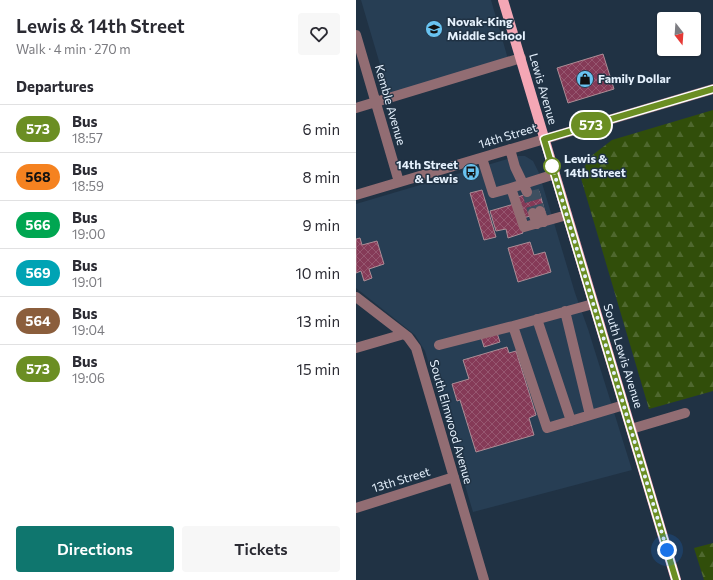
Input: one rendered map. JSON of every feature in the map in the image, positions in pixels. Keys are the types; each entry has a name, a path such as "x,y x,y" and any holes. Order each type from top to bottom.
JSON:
{"main road":[{"name":"Lewis Avenue","path":"503,0 544,139"},
{"name":"South Lewis Avenue","path":"544,139 676,580"}],"street":[{"name":"Kemble Avenue","path":"356,35 400,182"},
{"path":"356,108 521,58"},
{"name":"14th Street","path":"356,195 713,89"},
{"path":"510,149 515,167 529,187"},
{"path":"482,158 493,193 511,188 529,187 555,174"},
{"path":"511,188 524,227 567,215"},
{"path":"537,212 540,223"},
{"name":"South Elmwood Avenue","path":"356,297 404,334 416,348 484,580"},
{"path":"439,345 593,304"},
{"path":"565,311 590,415"},
{"path":"537,319 571,421"},
{"path":"513,326 547,428 624,404"},
{"path":"356,348 404,334"},
{"path":"631,429 685,413"},
{"name":"13th Street","path":"356,508 454,477"}],"shaded area":[{"name":"Novak-King Middle School","path":"361,0 491,0 508,59 389,95"},
{"path":"518,156 525,156 533,161 539,173 575,293 588,329 632,470 473,512 425,351 415,335 356,288 356,204"}],"green space":[{"path":"713,110 713,391 649,409 580,175 590,157 612,140"},
{"path":"713,543 713,580 704,580 694,548"}],"building":[{"name":"Family Dollar","path":"603,54 614,89 568,103 557,68"},
{"path":"482,190 496,237 484,240 470,193"},
{"path":"539,191 545,212 523,218 517,197"},
{"path":"514,204 523,233 508,238 506,229 496,231 490,211"},
{"path":"360,238 362,245 377,241 384,264 369,269 372,278 364,281 361,271 356,273 356,239"},
{"path":"530,242 534,255 545,252 551,272 518,282 508,248"},
{"path":"497,333 500,342 484,347 481,337"},
{"path":"507,347 509,353 516,351 536,415 529,418 534,435 476,452 460,400 457,401 452,384 469,379 463,360"}],"tunnel":[{"path":"534,190 540,211"},
{"path":"527,192 533,213"}],"bus line":[{"name":"573","path":"676,580 544,139 713,89"}],"place":[{"name":"Novak-King Middle School","path":"434,29"},
{"name":"Family Dollar","path":"585,79"},
{"name":"Lewis & 14th Street","path":"552,166"},
{"name":"14th Street & Lewis","path":"471,172"}],"route":[{"path":"552,166 667,550"}]}
